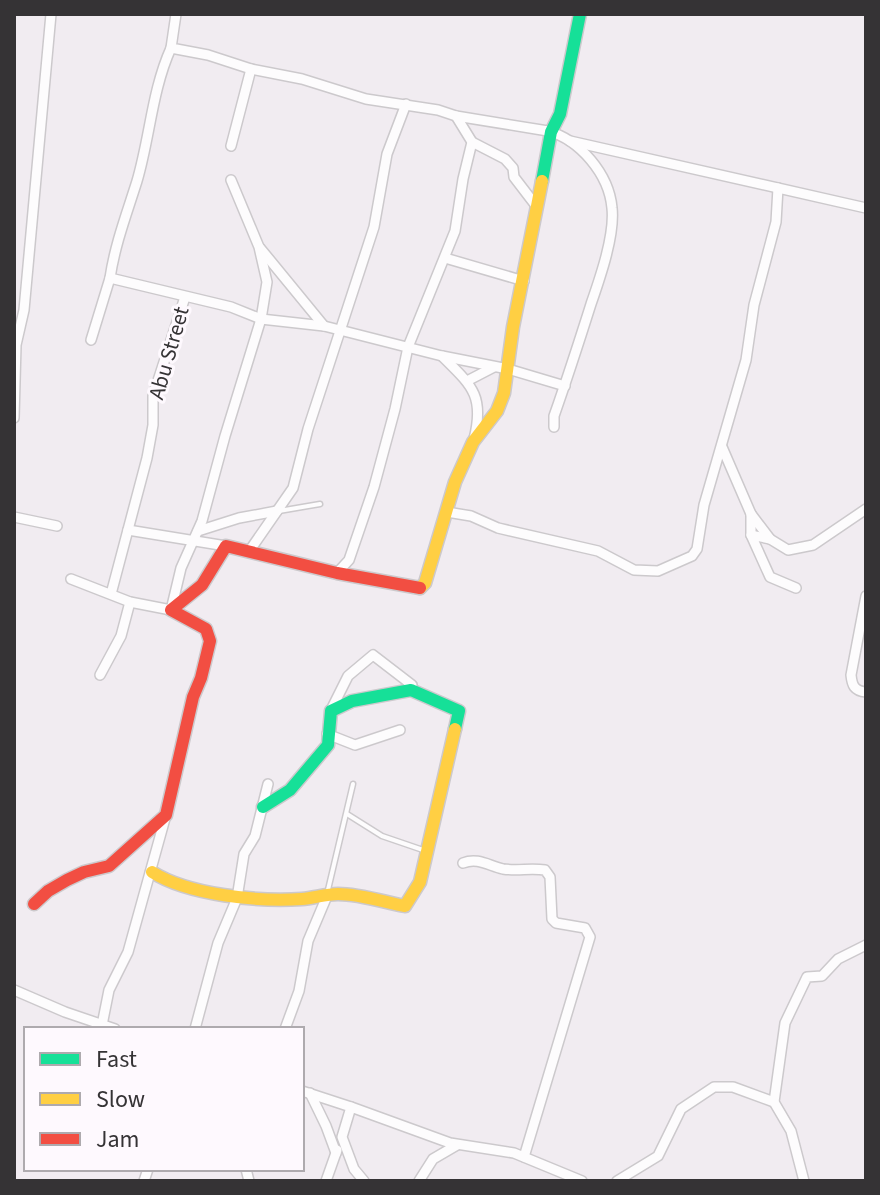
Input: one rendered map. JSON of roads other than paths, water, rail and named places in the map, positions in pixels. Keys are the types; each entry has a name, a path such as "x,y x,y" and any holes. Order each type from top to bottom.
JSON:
{"street":[{"path":"14,418 16,345 24,310 51,14"},
{"path":"91,340 147,141 156,90 171,48 176,14"},
{"path":"128,530 195,536 337,573 421,588 455,482 473,442 499,406 551,132 560,114 580,14"},
{"path":"171,48 302,79 366,99 551,132 586,153 599,173 613,208 601,275 554,416 554,427"},
{"path":"231,146 251,69"},
{"path":"250,550 293,488 308,429 374,227 387,154 406,104"},
{"path":"456,116 472,142 505,159 537,207"},
{"path":"566,141 866,208"},
{"path":"337,573 349,560 374,487 408,347 455,231 472,142"},
{"path":"171,610 181,568 195,536 261,319 267,282 259,247 231,180"},
{"path":"447,512 471,516 498,528 598,551 634,570 658,571 692,556 697,549 704,505 746,360 754,305 776,222 778,188"},
{"path":"259,247 324,326"},
{"path":"445,258 524,281"},
{"name":"Abu Street","path":"110,278 185,297 153,396 153,425 147,458 111,594"},
{"path":"185,297 231,307 261,319 324,326 508,369 565,386"},
{"path":"442,356 467,381 476,396 479,409 473,442"},
{"path":"467,381 494,367"},
{"path":"722,447 751,514 770,539"},
{"path":"751,535 770,539 788,550 813,545 866,509"},
{"path":"195,536 239,518 277,511"},
{"path":"751,514 751,535 770,577 796,588"},
{"path":"14,517 57,526"},
{"path":"171,610 202,585 226,546"},
{"path":"71,579 130,602 171,610 206,629 210,641 193,697 152,872 128,952 109,990 102,1025"},
{"path":"866,596 851,675 856,690 866,692"},
{"path":"100,675 121,636 130,602"},
{"path":"263,807 290,790 328,745 331,711 348,676 373,655 412,685 411,690"},
{"path":"152,872 173,882 237,898 300,899 340,894 405,906 420,882 459,711 411,690 352,701 331,711"},
{"path":"327,734 355,745 400,730"},
{"path":"196,1027 218,943 237,898 244,854 255,836 268,784"},
{"path":"34,904 48,891 76,876 109,866 166,815"},
{"path":"463,863 473,860 506,870 545,870 550,877 552,919 556,923 585,928 589,932 524,1157"},
{"path":"286,1027 299,991 308,941 327,896"},
{"path":"804,1181 791,1131 774,1102 785,1023 807,977 822,976 838,959 866,945"},
{"path":"14,990 108,1027"},
{"path":"617,1181 658,1156 681,1109 714,1087 733,1087 774,1102"},
{"path":"306,1092 457,1145 524,1157 582,1181"},
{"path":"306,1092 326,1126 336,1153"},
{"path":"326,1181 351,1107"},
{"path":"342,1137 354,1169 364,1181"},
{"path":"419,1181 433,1159 457,1145"},
{"path":"549,1168 550,1180"}],"lane":[{"path":"277,511 320,504"},
{"path":"327,896 353,784"},
{"path":"347,814 382,836 428,852"}]}
